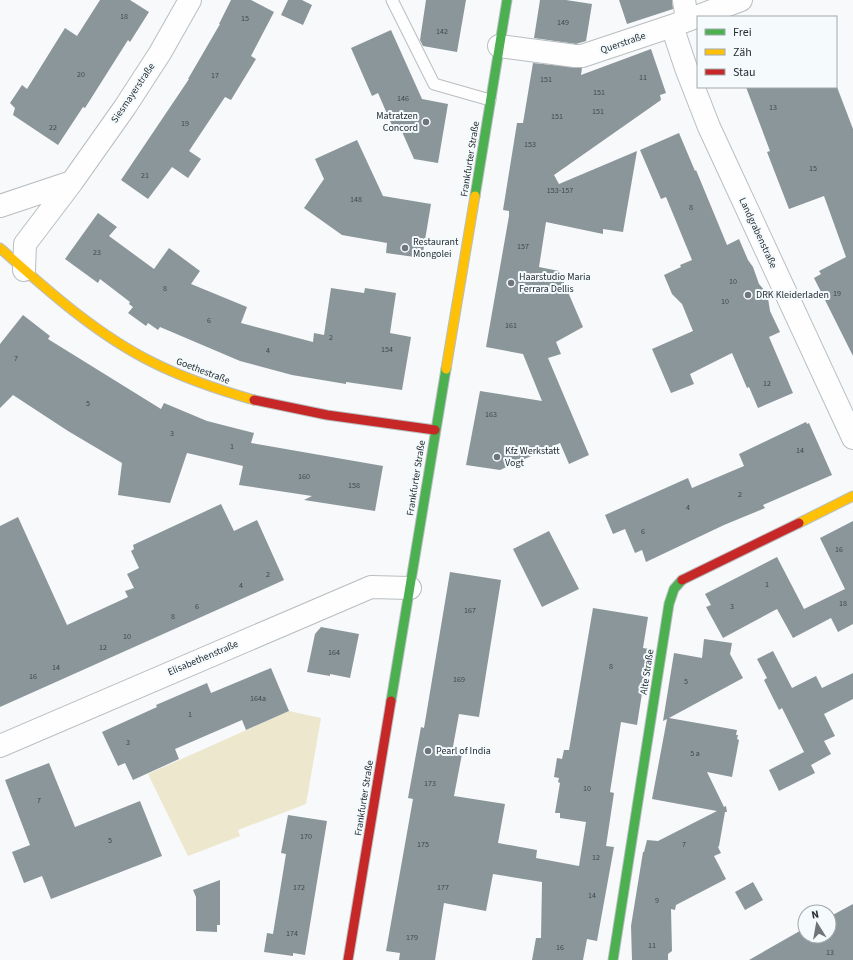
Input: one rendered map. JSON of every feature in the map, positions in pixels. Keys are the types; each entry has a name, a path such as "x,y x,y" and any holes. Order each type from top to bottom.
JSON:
{"street":[{"name":"Siesmayerstraße","path":"24,270 25,244 72,182 125,106 156,59 190,0"},
{"name":"Frankfurter Straße","path":"348,960 507,0"},
{"name":"Querstraße","path":"499,46 582,56 681,15 741,0"},
{"name":"Landgrabenstraße","path":"681,15 686,68 709,127 853,438"},
{"path":"0,206 72,182"},
{"name":"Goethestraße","path":"0,248 24,270 93,326 123,346 184,377 217,389 268,404 329,416 435,430"},
{"name":"Alte Straße","path":"613,960 669,604 674,588 678,582 691,574 853,496"},
{"name":"Elisabethenstraße","path":"0,746 371,587 410,588"}],"lane":[{"path":"392,0 434,84 490,100"}],"shaded area":[{"path":"289,711 321,718 306,804 238,830 240,836 188,856 148,774"}],"building":[{"path":"100,0 130,0 149,12 130,42 128,40 85,108 83,107 58,145 13,115 15,108 10,103 22,85 27,89 65,28 77,36"},
{"path":"231,0 251,0 274,12 251,56 256,59 231,100 225,97 189,151 201,159 188,178 172,167 148,199 121,180 189,79 220,24"},
{"path":"288,0 302,0 312,5 303,25 281,15"},
{"path":"426,0 466,0 457,52 423,46 420,40"},
{"path":"540,0 566,0 592,4 586,41 576,44 534,38"},
{"path":"619,0 672,0 673,9 627,24"},
{"path":"391,30 422,99 448,104 438,163 414,159 400,127 394,130 378,93 372,96 351,48"},
{"path":"651,49 666,93 660,95 661,100 554,175 559,184 637,151 623,232 603,229 603,234 546,222 539,267 559,271 583,327 556,342 561,354 548,358 589,455 569,464 560,443 500,470 466,465 480,391 542,401 523,354 486,347 509,216 509,211 503,210 517,123 523,123 533,63 582,68 581,75"},
{"path":"837,87 853,129 853,356 814,278 821,274 819,271 846,257 824,196 789,209 767,152 770,151 746,88"},
{"path":"679,133 727,245 739,239 748,260 753,267 759,284 765,291 768,298 770,311 780,332 769,337 793,393 758,408 749,387 747,388 732,353 690,374 694,384 671,393 652,349 693,331 682,304 672,294 664,275 681,267 680,265 692,260 666,197 661,199 640,150"},
{"path":"357,140 383,196 431,204 422,258 386,253 387,243 342,235 304,208 324,179 315,159"},
{"path":"98,213 117,227 109,236 154,269 169,248 200,271 191,284 247,307 241,323 313,342 314,333 324,335 331,288 364,293 365,288 396,293 390,333 411,337 402,390 346,382 346,384 292,375 240,361 160,327 158,330 148,323 146,326 128,313 133,307 129,304 130,302 100,279 98,283 65,259"},
{"path":"23,315 50,336 48,339 161,409 164,403 207,421 254,433 251,443 383,466 375,511 304,500 312,496 239,485 243,466 187,453 170,503 118,495 122,463 68,431 13,395 0,408 0,344"},
{"path":"806,422 807,424 809,423 832,475 763,505 765,508 724,525 646,562 642,550 635,553 625,529 613,534 605,515 688,478 692,488 744,466 739,454"},
{"path":"221,504 234,531 257,520 284,580 0,707 0,526 18,517 67,625 128,597 125,591 134,588 127,574 139,568 131,551 134,549 133,545"},
{"path":"853,521 853,624 838,632 831,618 793,638 777,609 723,638 706,607 711,605 705,594 777,557 804,609 845,589 820,538"},
{"path":"549,531 579,589 542,607 513,549"},
{"path":"450,572 501,580 479,717 459,714 452,752 462,754 454,796 505,804 498,843 537,850 536,858 579,866 586,822 560,818 560,813 555,813 560,783 558,782 559,778 554,777 557,758 562,759 564,750 569,750 593,608 648,617 643,648 649,649 637,725 621,722 610,792 614,793 606,846 614,847 597,941 587,939 583,960 532,960 536,938 541,938 542,882 493,874 486,911 444,903 435,960 399,960 400,953 386,951 413,799 408,798 421,727 424,728"},
{"path":"321,627 359,634 350,678 307,672 315,634"},
{"path":"704,639 732,643 730,654 743,678 669,718 737,730 736,735 738,735 737,739 739,740 732,777 707,772 724,807 726,806 727,812 725,812 718,847 721,853 714,856 726,879 676,905 675,910 671,909 672,951 668,954 668,960 632,960 631,926 643,852 647,840 658,841 717,811 652,799 667,719 663,721 674,653 702,658"},
{"path":"773,651 792,688 816,676 822,688 853,673 853,699 824,714 835,736 824,741 831,754 811,765 815,773 779,791 769,770 804,752 782,708 779,710 764,680 767,678 757,659"},
{"path":"271,668 289,711 246,730 242,720 175,749 179,759 133,780 125,763 118,766 102,732 157,707 156,705 207,683 211,693"},
{"path":"49,763 75,827 140,801 162,856 51,899 42,876 24,883 12,852 30,845 5,780"},
{"path":"288,815 327,821 305,955 293,953 293,956 264,952 267,933 273,934 286,854 281,853"},
{"path":"220,880 220,925 217,925 217,932 196,931 196,897 193,890"},
{"path":"753,882 763,900 745,910 735,892"},
{"path":"853,904 853,960 749,960 797,933 797,944 837,944 837,913"}],"traffic: fast":[{"path":"475,196 507,0"},
{"path":"391,701 446,369"},
{"path":"613,960 669,604 674,589 682,580"}],"traffic: slow":[{"path":"446,369 475,196"},
{"path":"0,248 73,311 133,352 166,369 190,379 254,400"},
{"path":"799,523 853,496"}],"traffic: jam":[{"path":"254,400 327,415 435,430"},
{"path":"682,580 799,523"},
{"path":"348,960 391,701"}],"place":[{"name":"Matratzen Concord","path":"426,122"},
{"name":"Restaurant Mongolei","path":"405,248"},
{"name":"Haarstudio Maria Ferrara Dellis","path":"511,283"},
{"name":"DRK Kleiderladen","path":"748,295"},
{"name":"Kfz Werkstatt Vogt","path":"497,457"},
{"name":"Pearl of India","path":"428,751"}]}
